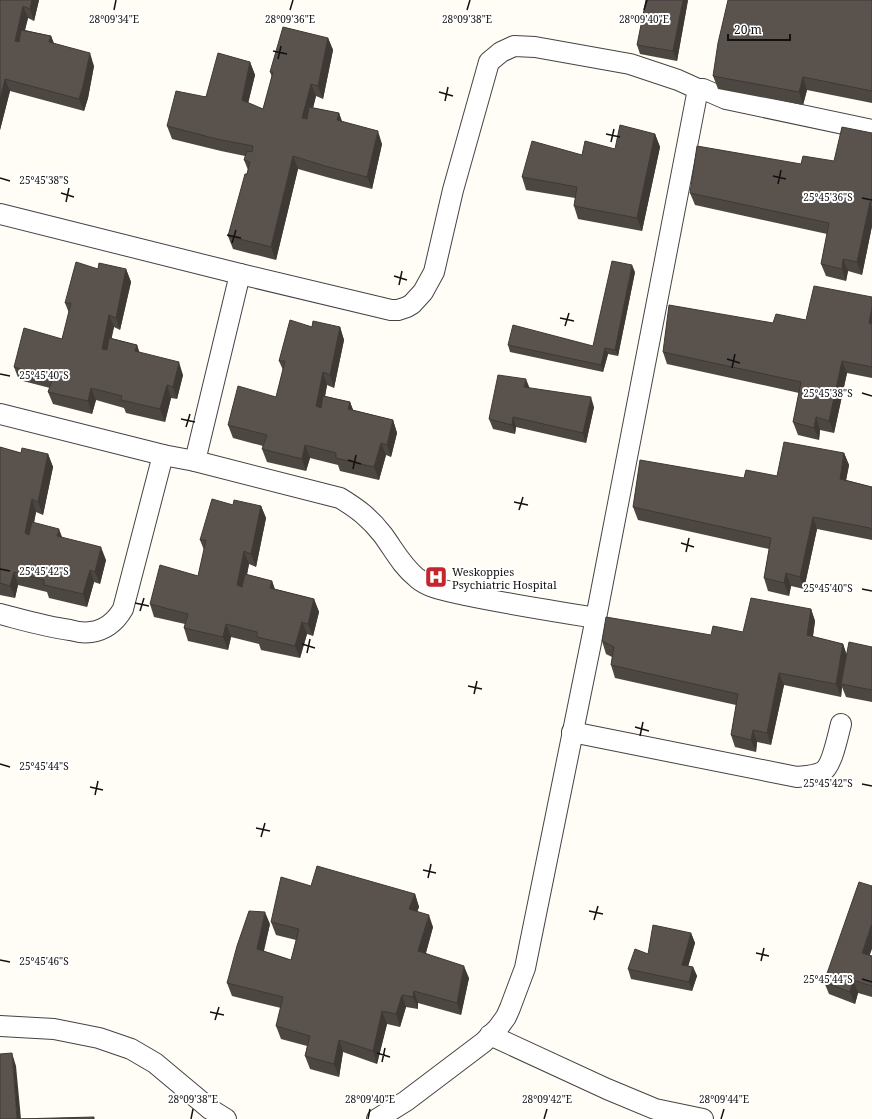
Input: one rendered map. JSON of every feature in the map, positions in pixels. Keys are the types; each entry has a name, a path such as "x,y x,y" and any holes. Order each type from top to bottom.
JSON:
{"street":[{"path":"0,214 240,274 391,310 398,310 412,304 423,292 434,272 453,190 489,62 501,52 514,46 535,47 630,64 678,80 698,89 703,89 726,99 872,130"},
{"path":"377,1119 406,1101 484,1042 498,1028 506,1018 525,968 596,618 698,89"},
{"path":"194,461 240,274"},
{"path":"0,414 340,498 355,507 372,522 384,536 401,561 418,579 435,588 481,598 596,618"},
{"path":"0,614 52,628 82,632 92,632 104,628 117,619 123,609 163,455"},
{"path":"572,732 797,777 812,776 824,772 831,760 840,724"},
{"path":"0,1026 54,1029 99,1038 131,1049 156,1063 210,1109 226,1119"},
{"path":"490,1035 607,1089 655,1109 703,1119"}],"building":[{"path":"0,0 32,0 30,9 23,6 15,41 19,42 21,30 51,36 49,42 90,53 79,99 5,79 0,100"},
{"path":"646,0 683,0 673,51 637,45"},
{"path":"728,0 872,0 872,91 803,77 799,92 713,76 718,43"},
{"path":"283,27 328,38 318,86 311,84 302,118 307,119 309,107 339,113 337,120 378,131 367,177 293,156 271,247 228,236 245,174 247,174 250,162 244,160 247,151 252,152 253,146 217,139 167,126 176,91 206,97 218,53 250,62 242,100 263,109 273,72 270,72"},
{"path":"620,125 655,134 637,218 574,206 577,187 522,177 532,141 582,155 585,141 615,149"},
{"path":"842,127 872,133 872,203 870,202 857,262 843,259 842,269 821,264 829,223 690,193 697,146 801,164 803,156 834,161"},
{"path":"612,261 632,265 615,350 605,348 601,365 508,345 513,325 593,346"},
{"path":"76,262 98,269 99,263 126,269 116,318 109,315 102,349 107,350 109,338 137,345 135,351 179,362 173,387 167,385 160,409 121,400 122,396 91,388 88,401 48,392 53,378 14,367 24,328 62,339 71,303 65,303"},
{"path":"814,286 872,297 869,323 872,324 872,367 842,361 829,421 816,417 814,428 793,422 801,382 663,352 669,305 773,323 776,314 806,320"},
{"path":"290,320 312,327 313,321 340,327 330,375 323,372 316,406 321,408 323,396 350,402 348,409 393,420 387,445 381,443 374,467 336,458 336,453 305,445 302,459 262,449 267,435 228,425 238,386 276,397 285,361 279,361"},
{"path":"498,375 526,379 524,387 591,397 583,433 513,417 512,425 489,419"},
{"path":"784,442 844,453 840,479 872,487 872,530 870,528 813,517 800,577 786,573 784,583 764,578 771,538 633,507 640,460 744,478 746,470 777,476"},
{"path":"0,447 21,453 22,448 48,454 38,502 32,499 25,533 29,535 32,522 59,529 57,536 101,547 95,572 90,570 83,594 44,585 44,580 14,572 10,586 0,583"},
{"path":"212,499 233,505 234,500 261,506 251,554 244,551 237,585 242,587 245,574 272,581 270,588 314,599 308,624 302,622 295,646 257,637 257,632 226,624 223,637 184,628 188,614 150,604 160,565 198,576 206,540 200,540"},
{"path":"751,598 811,609 807,635 843,644 836,684 779,673 767,733 753,730 751,740 731,735 738,694 611,665 614,647 602,641 606,617 711,635 713,626 743,632"},
{"path":"849,642 872,647 872,690 841,684"},
{"path":"317,866 415,894 409,909 429,915 418,951 464,966 457,1003 414,991 413,997 402,995 396,1014 382,1011 373,1051 339,1040 334,1064 305,1056 310,1036 276,1026 283,997 227,983 237,946 249,911 265,912 257,949 291,960 299,929 271,922 281,877 311,886"},
{"path":"859,882 872,886 872,923 862,953 872,956 872,986 853,980 850,992 824,982"},
{"path":"653,925 691,933 682,965 693,967 689,982 628,969 635,949 648,954"},
{"path":"12,1053 17,1119 0,1119 0,1054"},
{"path":"94,1117 94,1119 17,1119"}],"place":[{"name":"Weskoppies Psychiatric Hospital","path":"436,577"}]}
